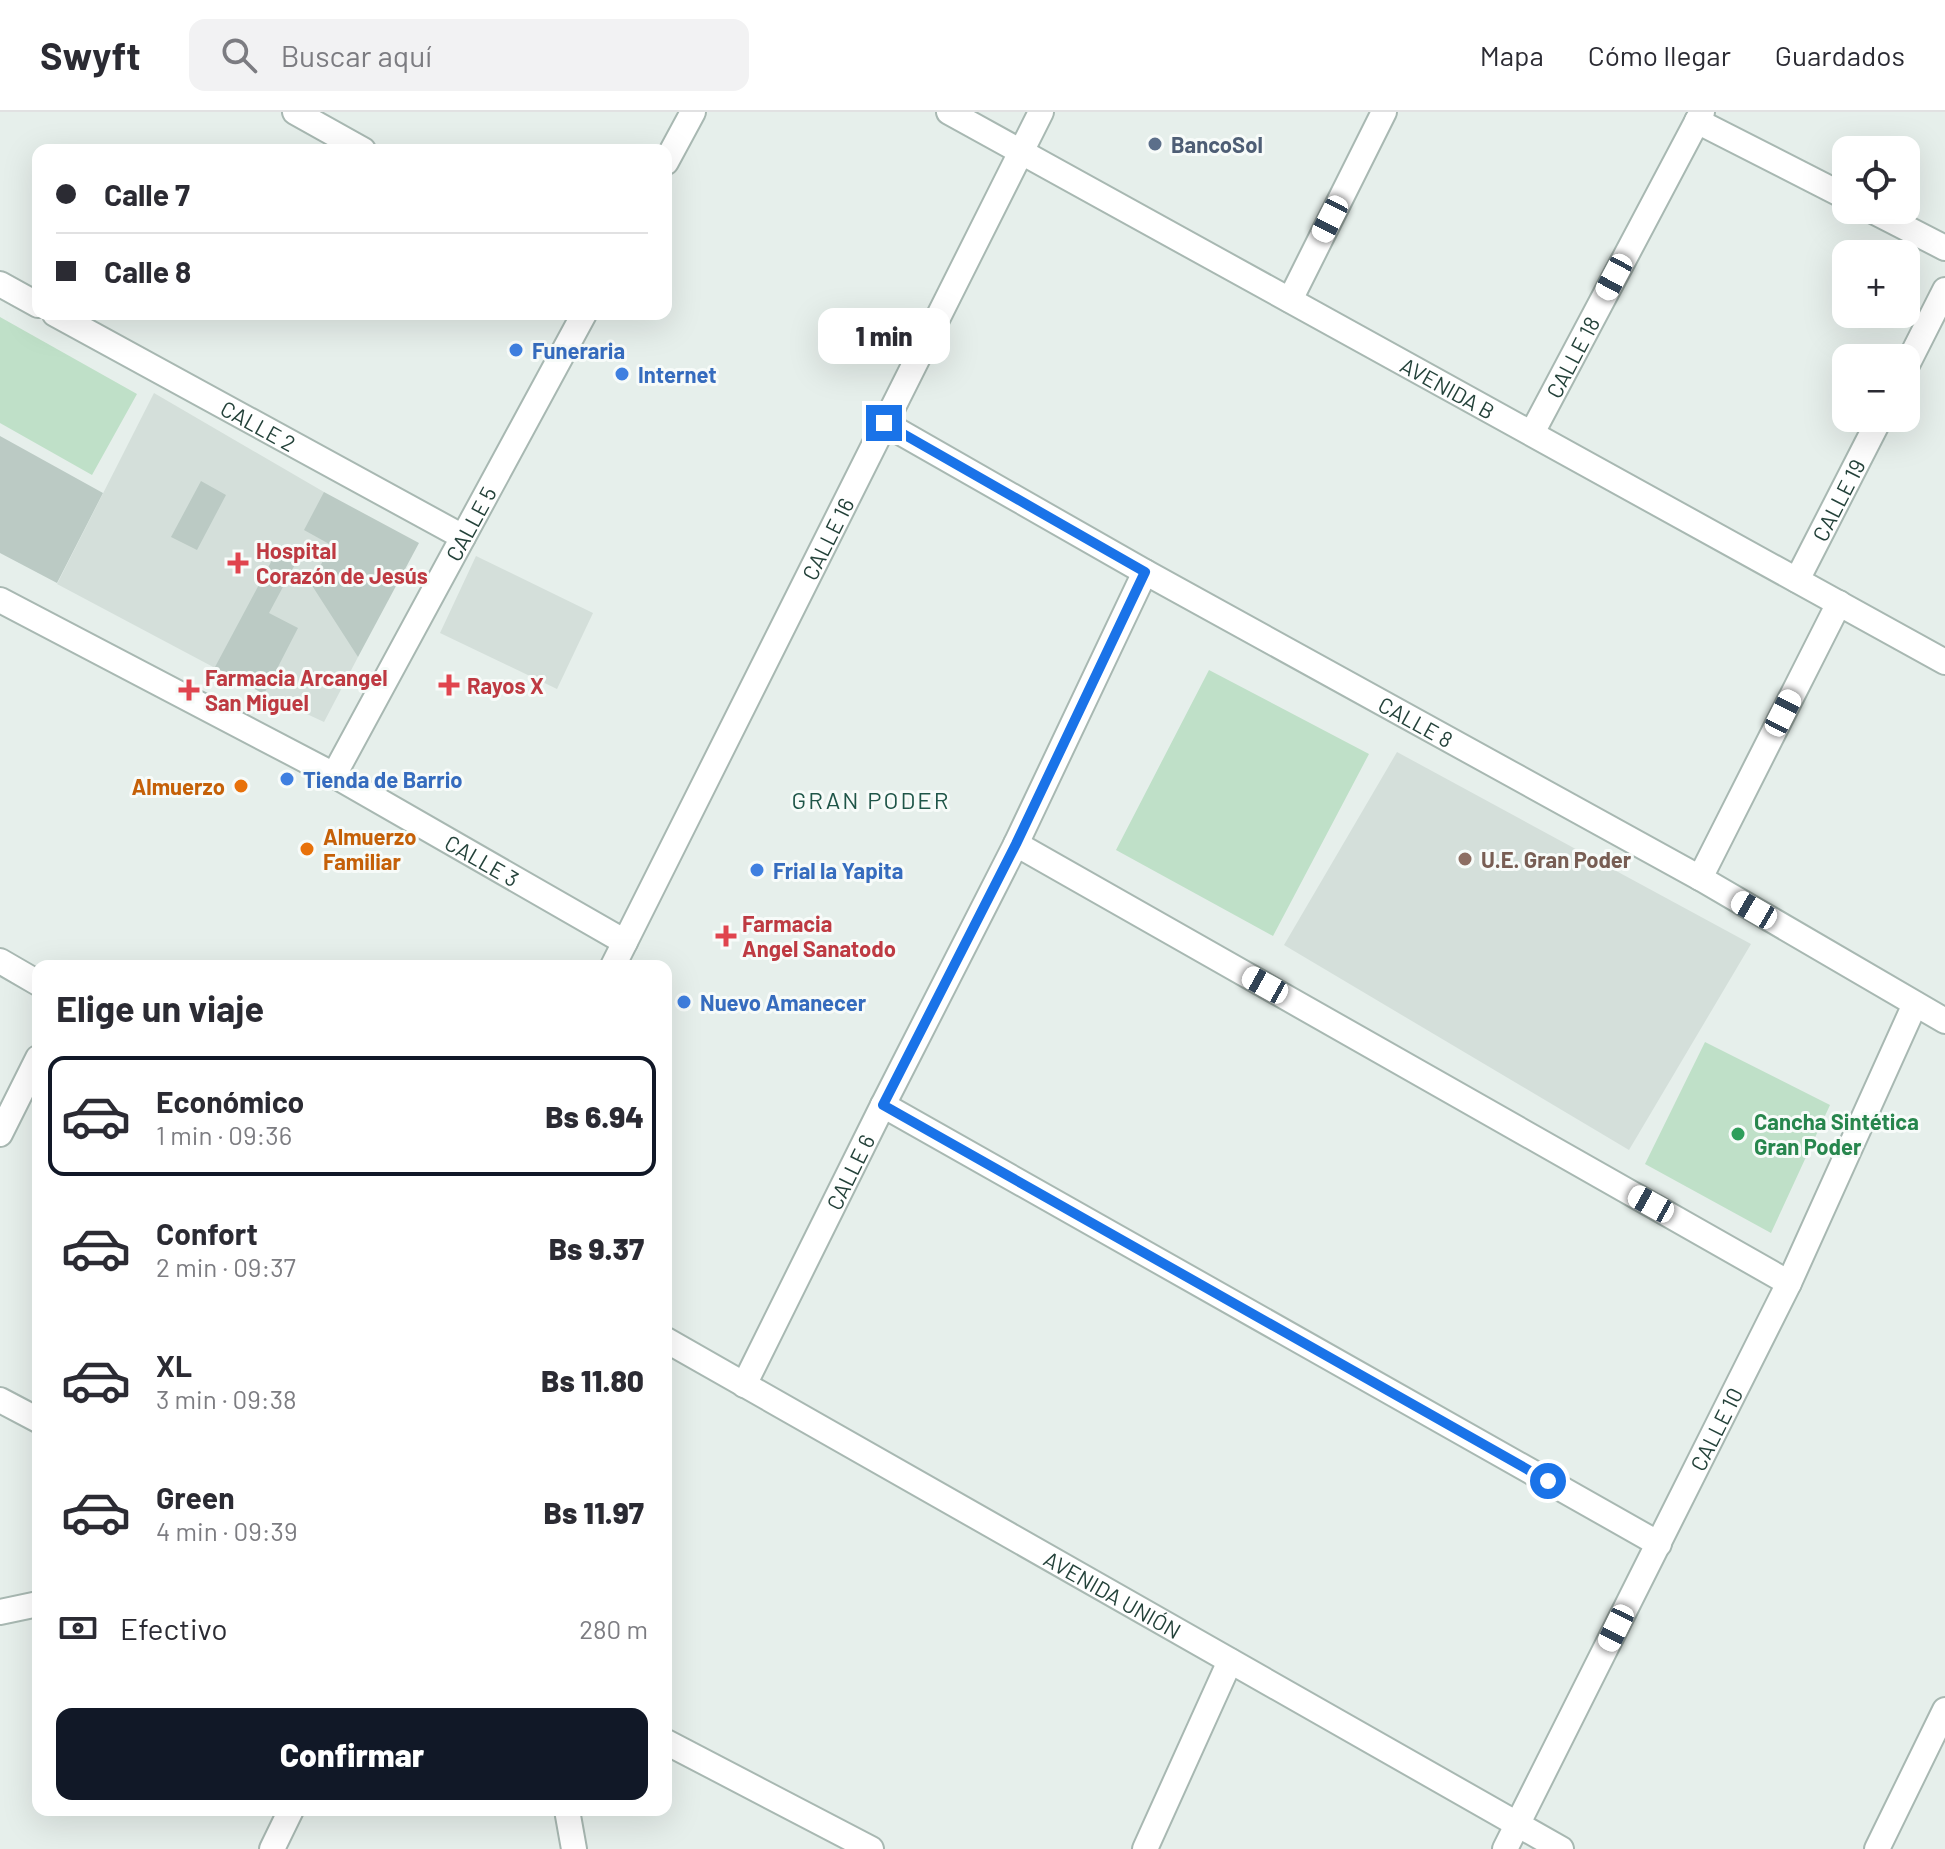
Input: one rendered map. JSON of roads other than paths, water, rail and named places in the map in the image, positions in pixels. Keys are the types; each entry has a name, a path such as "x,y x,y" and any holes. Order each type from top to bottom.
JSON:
{"street":[{"path":"295,112 352,144"},
{"path":"672,151 693,112"},
{"name":"AVENIDA B","path":"949,112 1945,662"},
{"name":"CALLE 16","path":"616,960 1041,112"},
{"path":"1290,300 1384,112"},
{"path":"1700,117 1832,189"},
{"name":"CALLE 18","path":"1532,433 1700,117"},
{"path":"1898,224 1945,248"},
{"path":"0,284 32,302"},
{"path":"1918,344 1945,290"},
{"name":"CALLE 2","path":"66,320 463,537"},
{"name":"CALLE 5","path":"334,775 581,320"},
{"name":"CALLE 8","path":"884,423 1145,572 1700,878 1945,1021"},
{"name":"CALLE 19","path":"1797,580 1873,432"},
{"name":"CALLE 6","path":"744,1385 1016,844 1145,572"},
{"name":"CALLE 3","path":"0,600 334,775 625,942"},
{"path":"1700,878 1839,603"},
{"path":"1016,844 1789,1283"},
{"path":"0,961 32,980"},
{"name":"CALLE 10","path":"1505,1849 1789,1283 1915,1004"},
{"path":"0,1134 32,1070"},
{"path":"883,1105 1659,1544"},
{"name":"AVENIDA UNIÓN","path":"672,1343 1561,1849"},
{"path":"0,1400 32,1417"},
{"path":"0,1612 32,1605"},
{"path":"1145,1849 1230,1661"},
{"path":"1877,1849 1945,1710"},
{"path":"672,1745 871,1849"},
{"path":"272,1849 288,1816"},
{"path":"568,1816 574,1849"}],"place":[{"name":"BancoSol","path":"1155,144"},
{"name":"Funeraria","path":"516,350"},
{"name":"Internet","path":"622,374"},
{"name":"Hospital Corazón de Jesús","path":"238,563"},
{"name":"Rayos X","path":"449,685"},
{"name":"Farmacia Arcangel San Miguel","path":"189,690"},
{"name":"Tienda de Barrio","path":"287,779"},
{"name":"Almuerzo","path":"241,786"},
{"name":"Almuerzo Familiar","path":"307,849"},
{"name":"U.E. Gran Poder","path":"1465,859"},
{"name":"Frial la Yapita","path":"757,870"},
{"name":"Farmacia Angel Sanatodo","path":"726,936"},
{"name":"Nuevo Amanecer","path":"684,1002"},
{"name":"Cancha Sintética Gran Poder","path":"1738,1134"}],"district":[{"name":"GRAN PODER","path":"871,799"}]}
